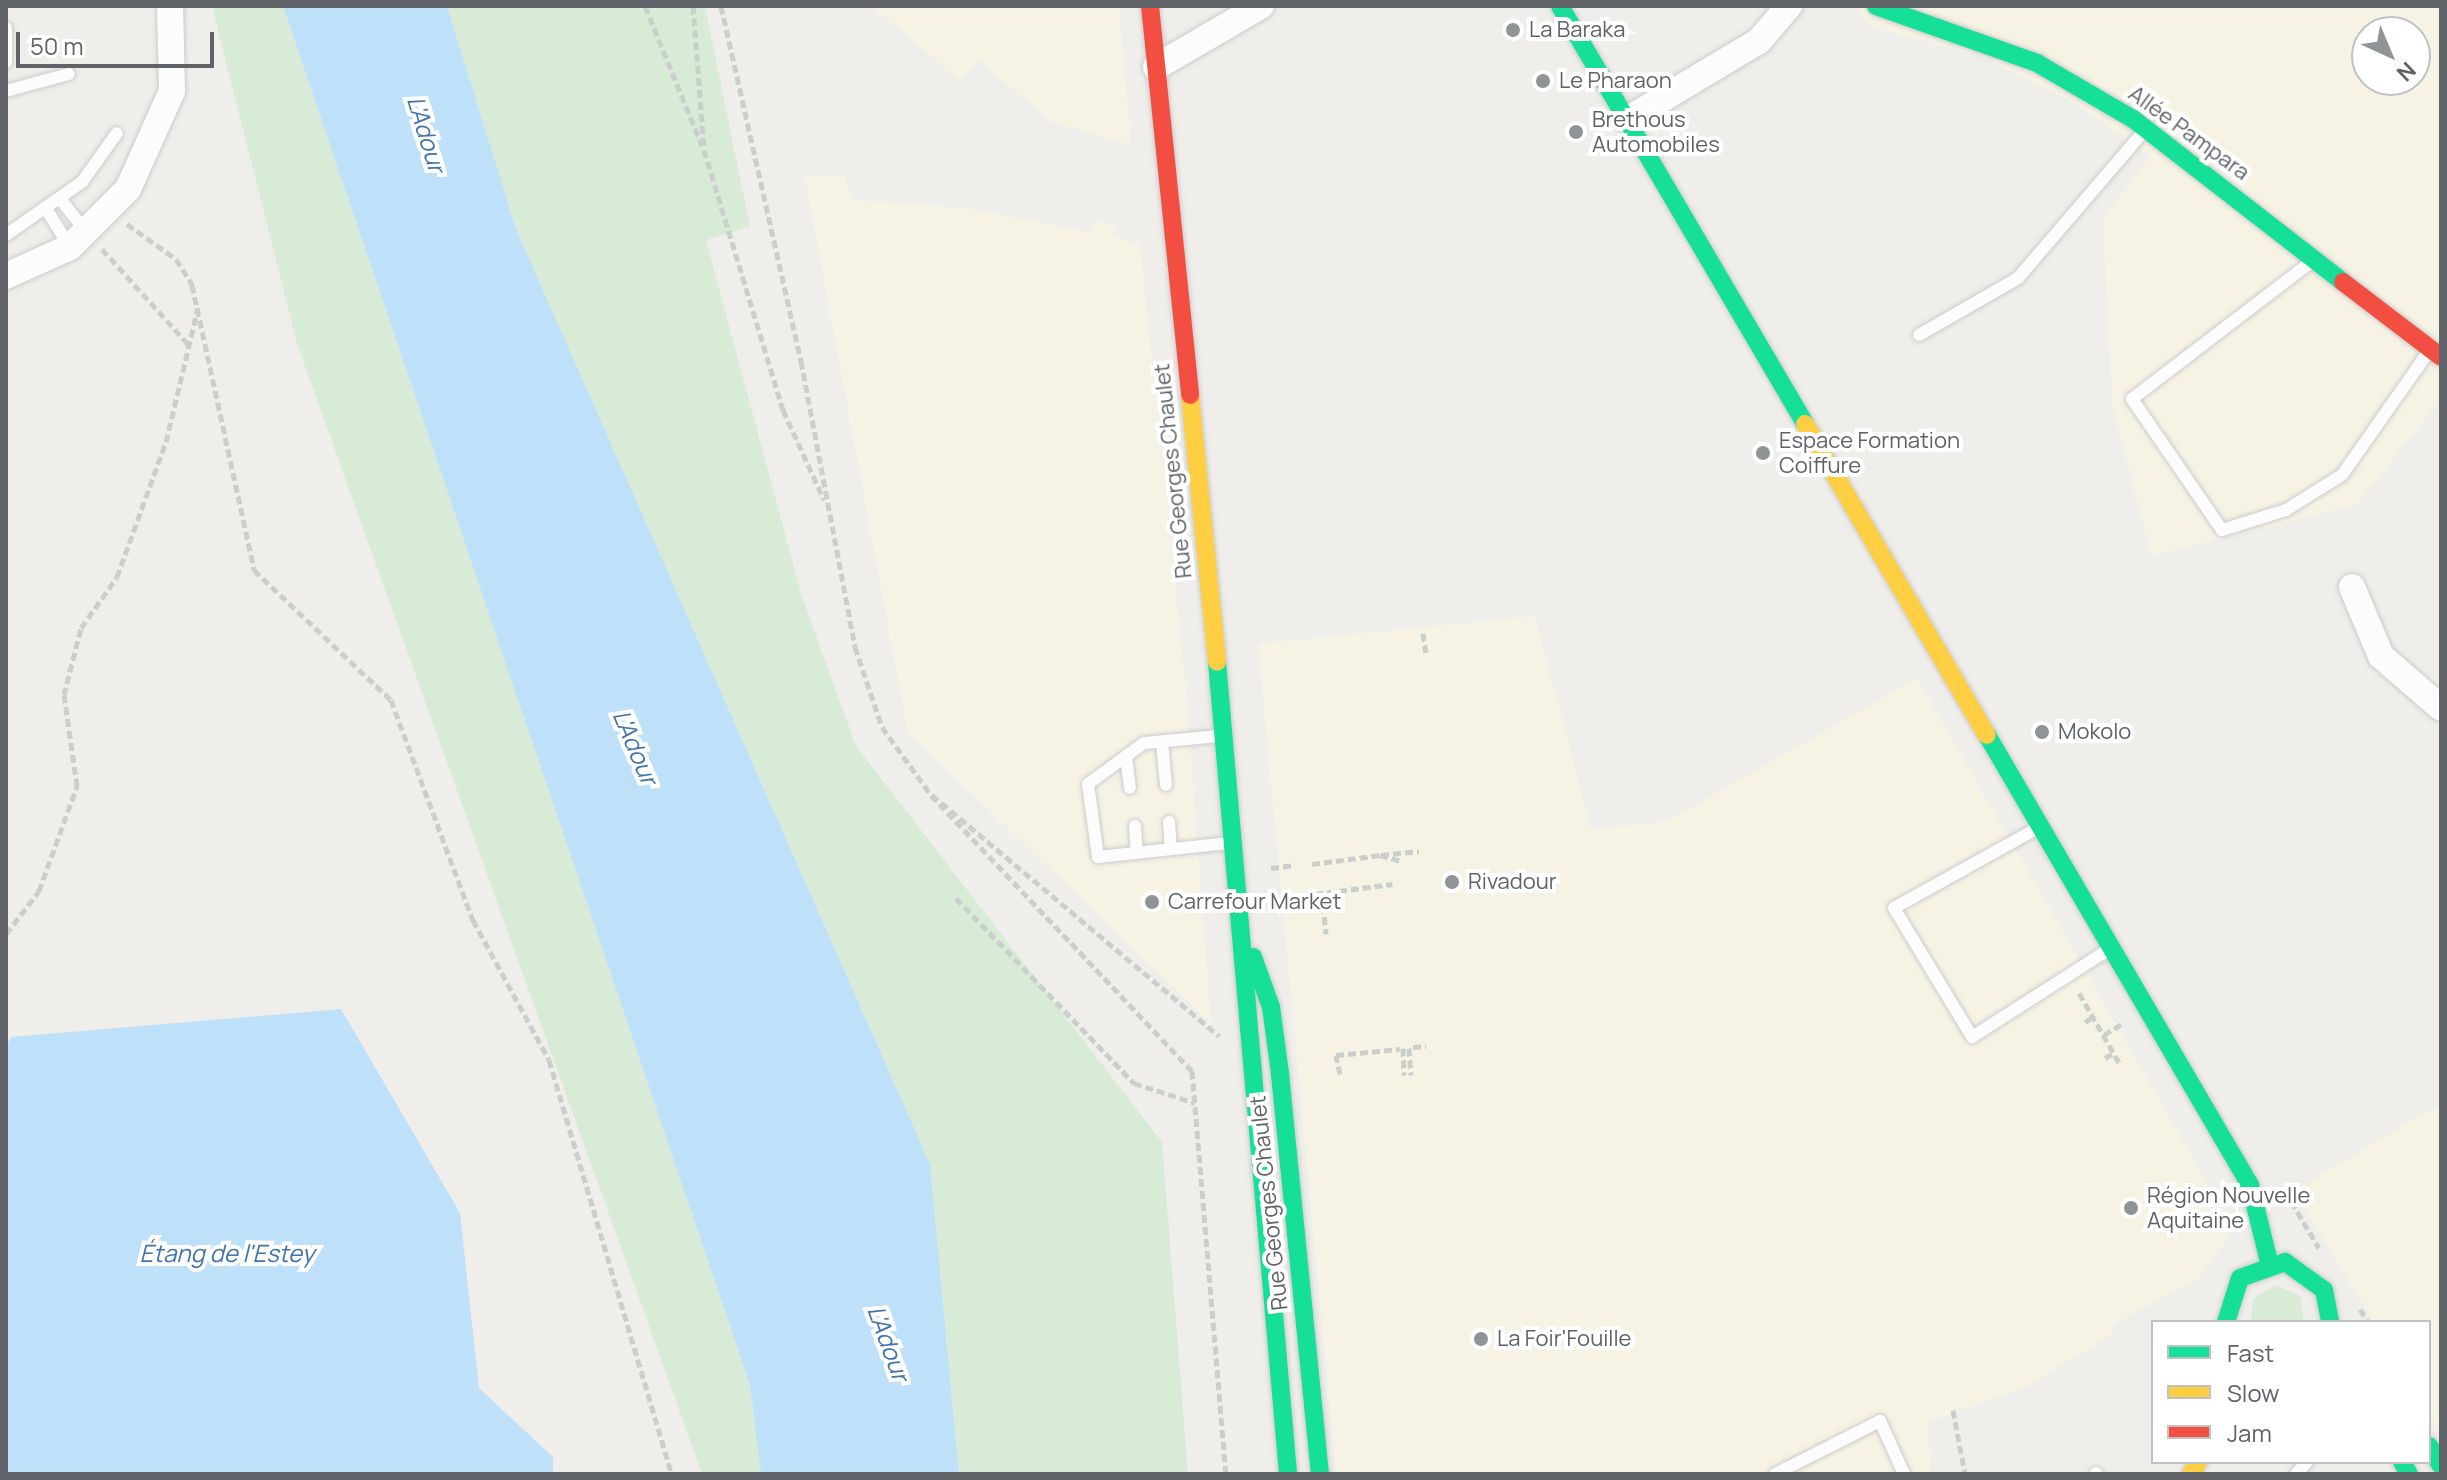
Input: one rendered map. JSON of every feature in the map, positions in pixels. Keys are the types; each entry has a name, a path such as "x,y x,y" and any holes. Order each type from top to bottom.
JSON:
{"main road":[{"name":"Rue Georges Chaulet","path":"1150,6 1244,931 1244,1007 1288,1474"},
{"path":"1560,6 2250,1185 2269,1262"},
{"name":"Allée Pampara","path":"1876,6 2037,63 2146,129 2436,353"},
{"name":"Rue Georges Chaulet","path":"1244,931 1271,1007 1320,1474"},
{"path":"2269,1262 2314,1277 2329,1320"},
{"path":"2226,1320 2235,1284 2269,1262"}],"street":[{"path":"6,276 87,243 144,160 168,102 170,6"},
{"path":"1156,67 1261,6"},
{"path":"1627,120 1759,41 1789,6"},
{"path":"2352,587 2381,656 2441,708"}],"lane":[{"path":"6,28 6,62"},
{"path":"6,91 69,74"},
{"path":"1919,335 2018,278 2146,129"},
{"path":"6,235 48,212 117,133"},
{"path":"61,200 87,243"},
{"path":"48,212 87,243"},
{"path":"2314,258 2296,280 2132,399 2222,530 2286,510 2342,475 2436,353"},
{"path":"1223,736 1162,742 1126,756 1088,784 1098,857 1233,842"},
{"path":"1162,742 1166,785"},
{"path":"1126,756 1130,788"},
{"path":"1169,822 1171,849"},
{"path":"2042,825 1894,908 1972,1037 2113,947"},
{"path":"1135,826 1137,852"},
{"path":"1775,1474 1880,1421 1904,1474"}],"path":[{"path":"645,6 704,150 783,410 829,510"},
{"path":"693,6 704,150"},
{"path":"721,6 829,510 855,647 882,727 931,795 1192,1071 1226,1474"},
{"path":"108,213 176,259 199,305 254,570 391,700 473,920 549,1060 672,1474"},
{"path":"87,243 189,346"},
{"path":"6,934 39,891 77,786 64,695 81,628 117,577 166,442 199,305"},
{"path":"1423,633 1426,654"},
{"path":"931,795 1186,1015"},
{"path":"1312,864 1419,851"},
{"path":"1380,855 1401,861"},
{"path":"1271,868 1295,865"},
{"path":"1315,894 1392,884"},
{"path":"1322,893 1326,934"},
{"path":"1274,900 1298,896"},
{"path":"956,898 1134,1083 1195,1103"},
{"path":"2079,993 2121,1066"},
{"path":"2085,1022 2093,1017"},
{"path":"2104,1035 2126,1022"},
{"path":"1340,1074 1336,1055 1426,1046"},
{"path":"1406,1048 1408,1075"},
{"path":"2105,1058 2114,1053"},
{"path":"1953,1410 1965,1474"}],"shaded area":[{"path":"872,6 1119,6 1131,145 1052,122 978,60 960,81"},
{"path":"1855,6 2441,6 2441,399 2356,505 2151,556 2112,401 2103,218 2151,156 2071,101 1980,56 1872,27"},
{"path":"845,176 852,200 966,208 1093,233 1097,221 1114,226 1112,236 1140,245 1186,691 1211,1023 908,733 805,177"},
{"path":"1535,616 1591,829 1665,822 1917,678 2225,1214 2229,1237 2199,1278 2113,1325 2113,1334 2023,1389 1927,1422 1931,1474 1336,1474 1258,644"},
{"path":"2441,1103 2441,1435 2431,1417 2431,1320 2373,1320 2294,1191"}],"green space":[{"path":"212,6 283,6 750,1385 761,1474 702,1474 297,344"},
{"path":"447,6 705,6 750,227 706,240 802,597 856,746 1162,1142 1188,1474 959,1474 930,1164 516,229"},
{"path":"2275,1285 2300,1296 2304,1320 2251,1320 2253,1299"}],"water":[{"name":"L'Adour","path":"283,6 447,6 516,229 930,1164 959,1474 761,1474 750,1385"},
{"name":"Étang de l'Estey","path":"341,1009 460,1213 479,1388 553,1457 553,1474 6,1474 6,1045 12,1037"}],"traffic: fast":[{"path":"1560,6 1805,424"},
{"path":"1876,6 2037,63 2133,119 2343,282"},
{"path":"1217,662 1288,1474"},
{"path":"1987,735 2250,1185 2269,1262"},
{"path":"1253,957 1271,1007 1280,1074 1320,1474"},
{"path":"2227,1320 2240,1278 2285,1262 2324,1290 2330,1320"},
{"path":"2431,1449 2441,1466"},
{"path":"2403,1464 2409,1474"}],"traffic: slow":[{"path":"1190,395 1217,662"},
{"path":"1805,424 1987,735"},
{"path":"2191,1474 2197,1464"}],"traffic: jam":[{"path":"1150,6 1190,395"},
{"path":"2343,282 2441,357"}],"place":[{"name":"La Baraka","path":"1513,30"},
{"name":"Le Pharaon","path":"1543,81"},
{"name":"Brethous Automobiles","path":"1576,132"},
{"name":"Espace Formation Coiffure","path":"1763,453"},
{"name":"Mokolo","path":"2042,732"},
{"name":"Rivadour","path":"1452,882"},
{"name":"Carrefour Market","path":"1152,902"},
{"name":"Région Nouvelle Aquitaine","path":"2131,1208"},
{"name":"La Foir'Fouille","path":"1481,1339"}]}
